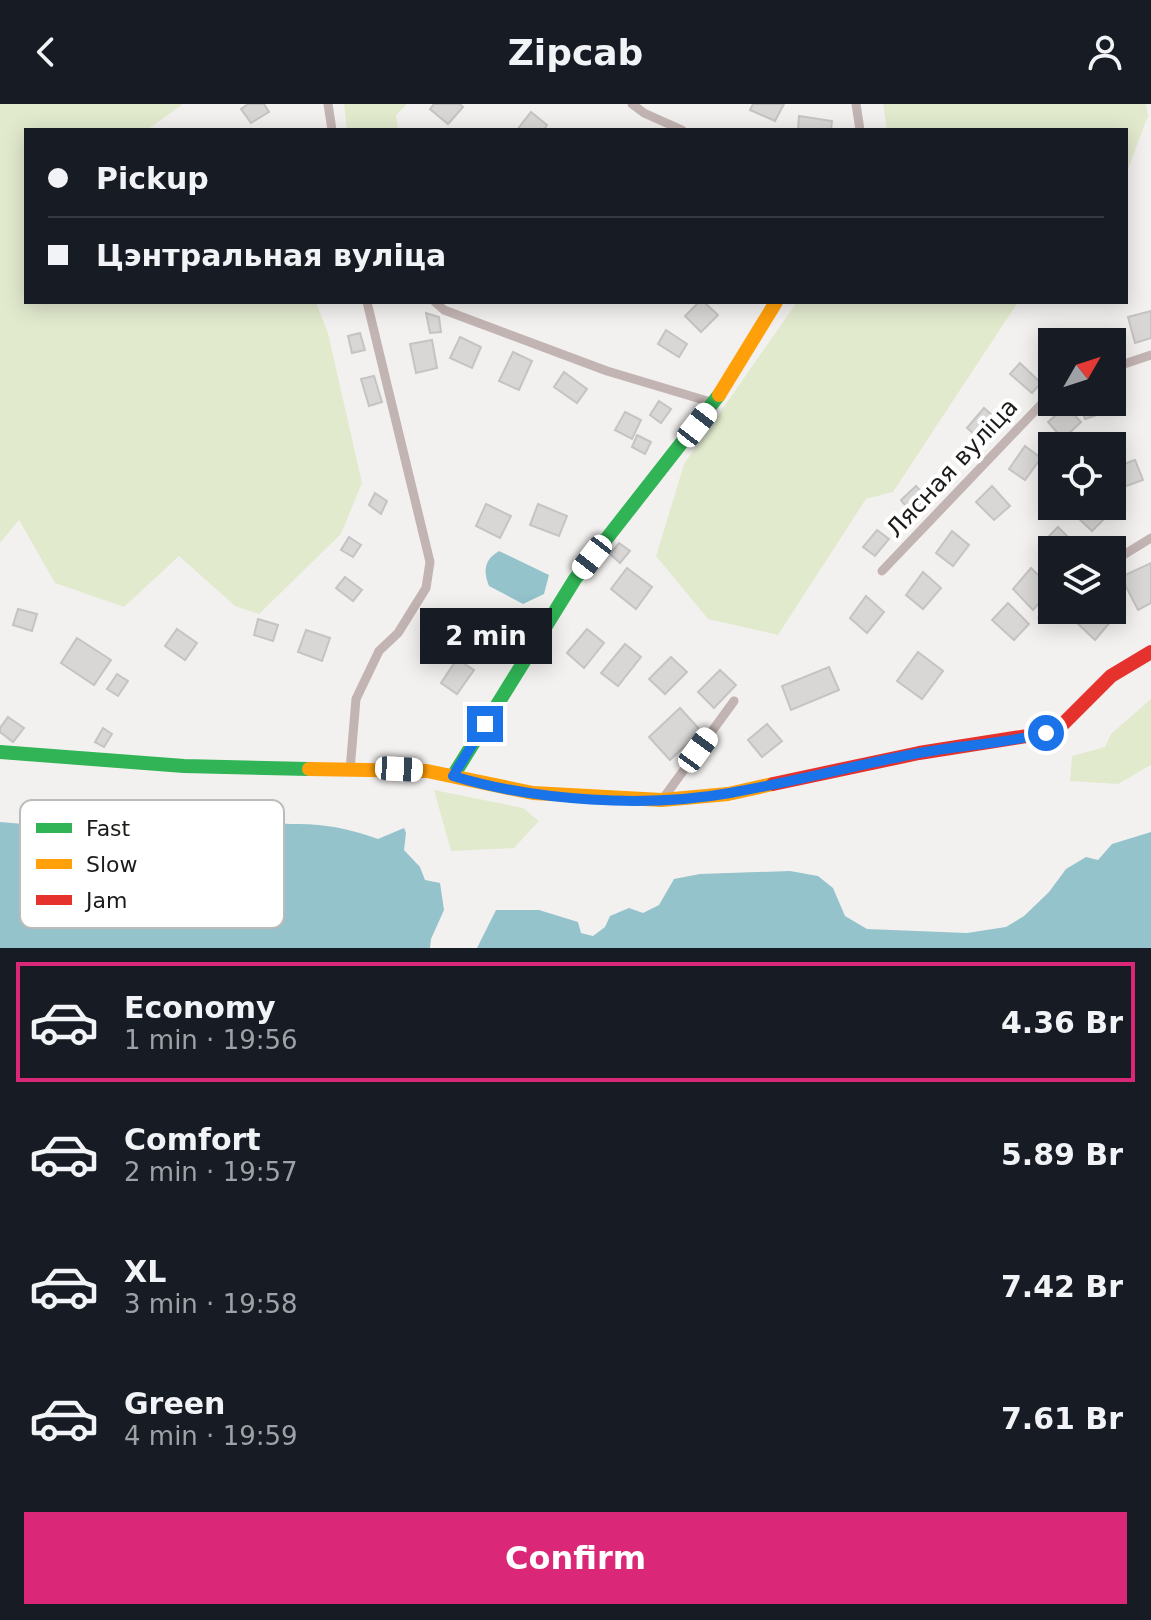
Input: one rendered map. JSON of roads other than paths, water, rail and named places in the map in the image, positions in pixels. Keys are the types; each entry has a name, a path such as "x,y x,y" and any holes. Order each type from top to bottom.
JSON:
{"street":[{"path":"328,104 332,128"},
{"path":"632,104 678,128"},
{"path":"856,104 860,128"},
{"path":"350,770 356,699 379,651 398,633 426,588 430,562 367,304"},
{"path":"437,304 444,310 607,371 714,403"},
{"path":"453,776 575,579 714,403 775,304"},
{"path":"1126,363 1151,355"},
{"name":"Лясная вуліца","path":"882,571 1038,408"},
{"path":"1126,553 1151,538"},
{"path":"0,752 184,766 399,769 453,776 533,793 662,800 728,794 919,753 1046,733 1063,724 1126,665 1151,652"},
{"path":"662,800 734,701"}],"water":[{"path":"499,551 549,575 544,594 523,604 489,586 486,566"},
{"path":"0,822 20,824 20,928 284,928 284,824 324,825 378,839 404,828 404,850 420,867 425,880 440,883 444,910 430,948 0,948"},
{"path":"1151,832 1151,948 477,948 496,910 539,910 578,922 581,933 593,936 605,927 610,916 629,908 643,913 659,905 674,879 700,874 790,871 818,876 833,888 845,916 867,929 967,933 1006,927 1024,916 1049,892 1066,869 1086,857 1098,860 1112,844"}]}
